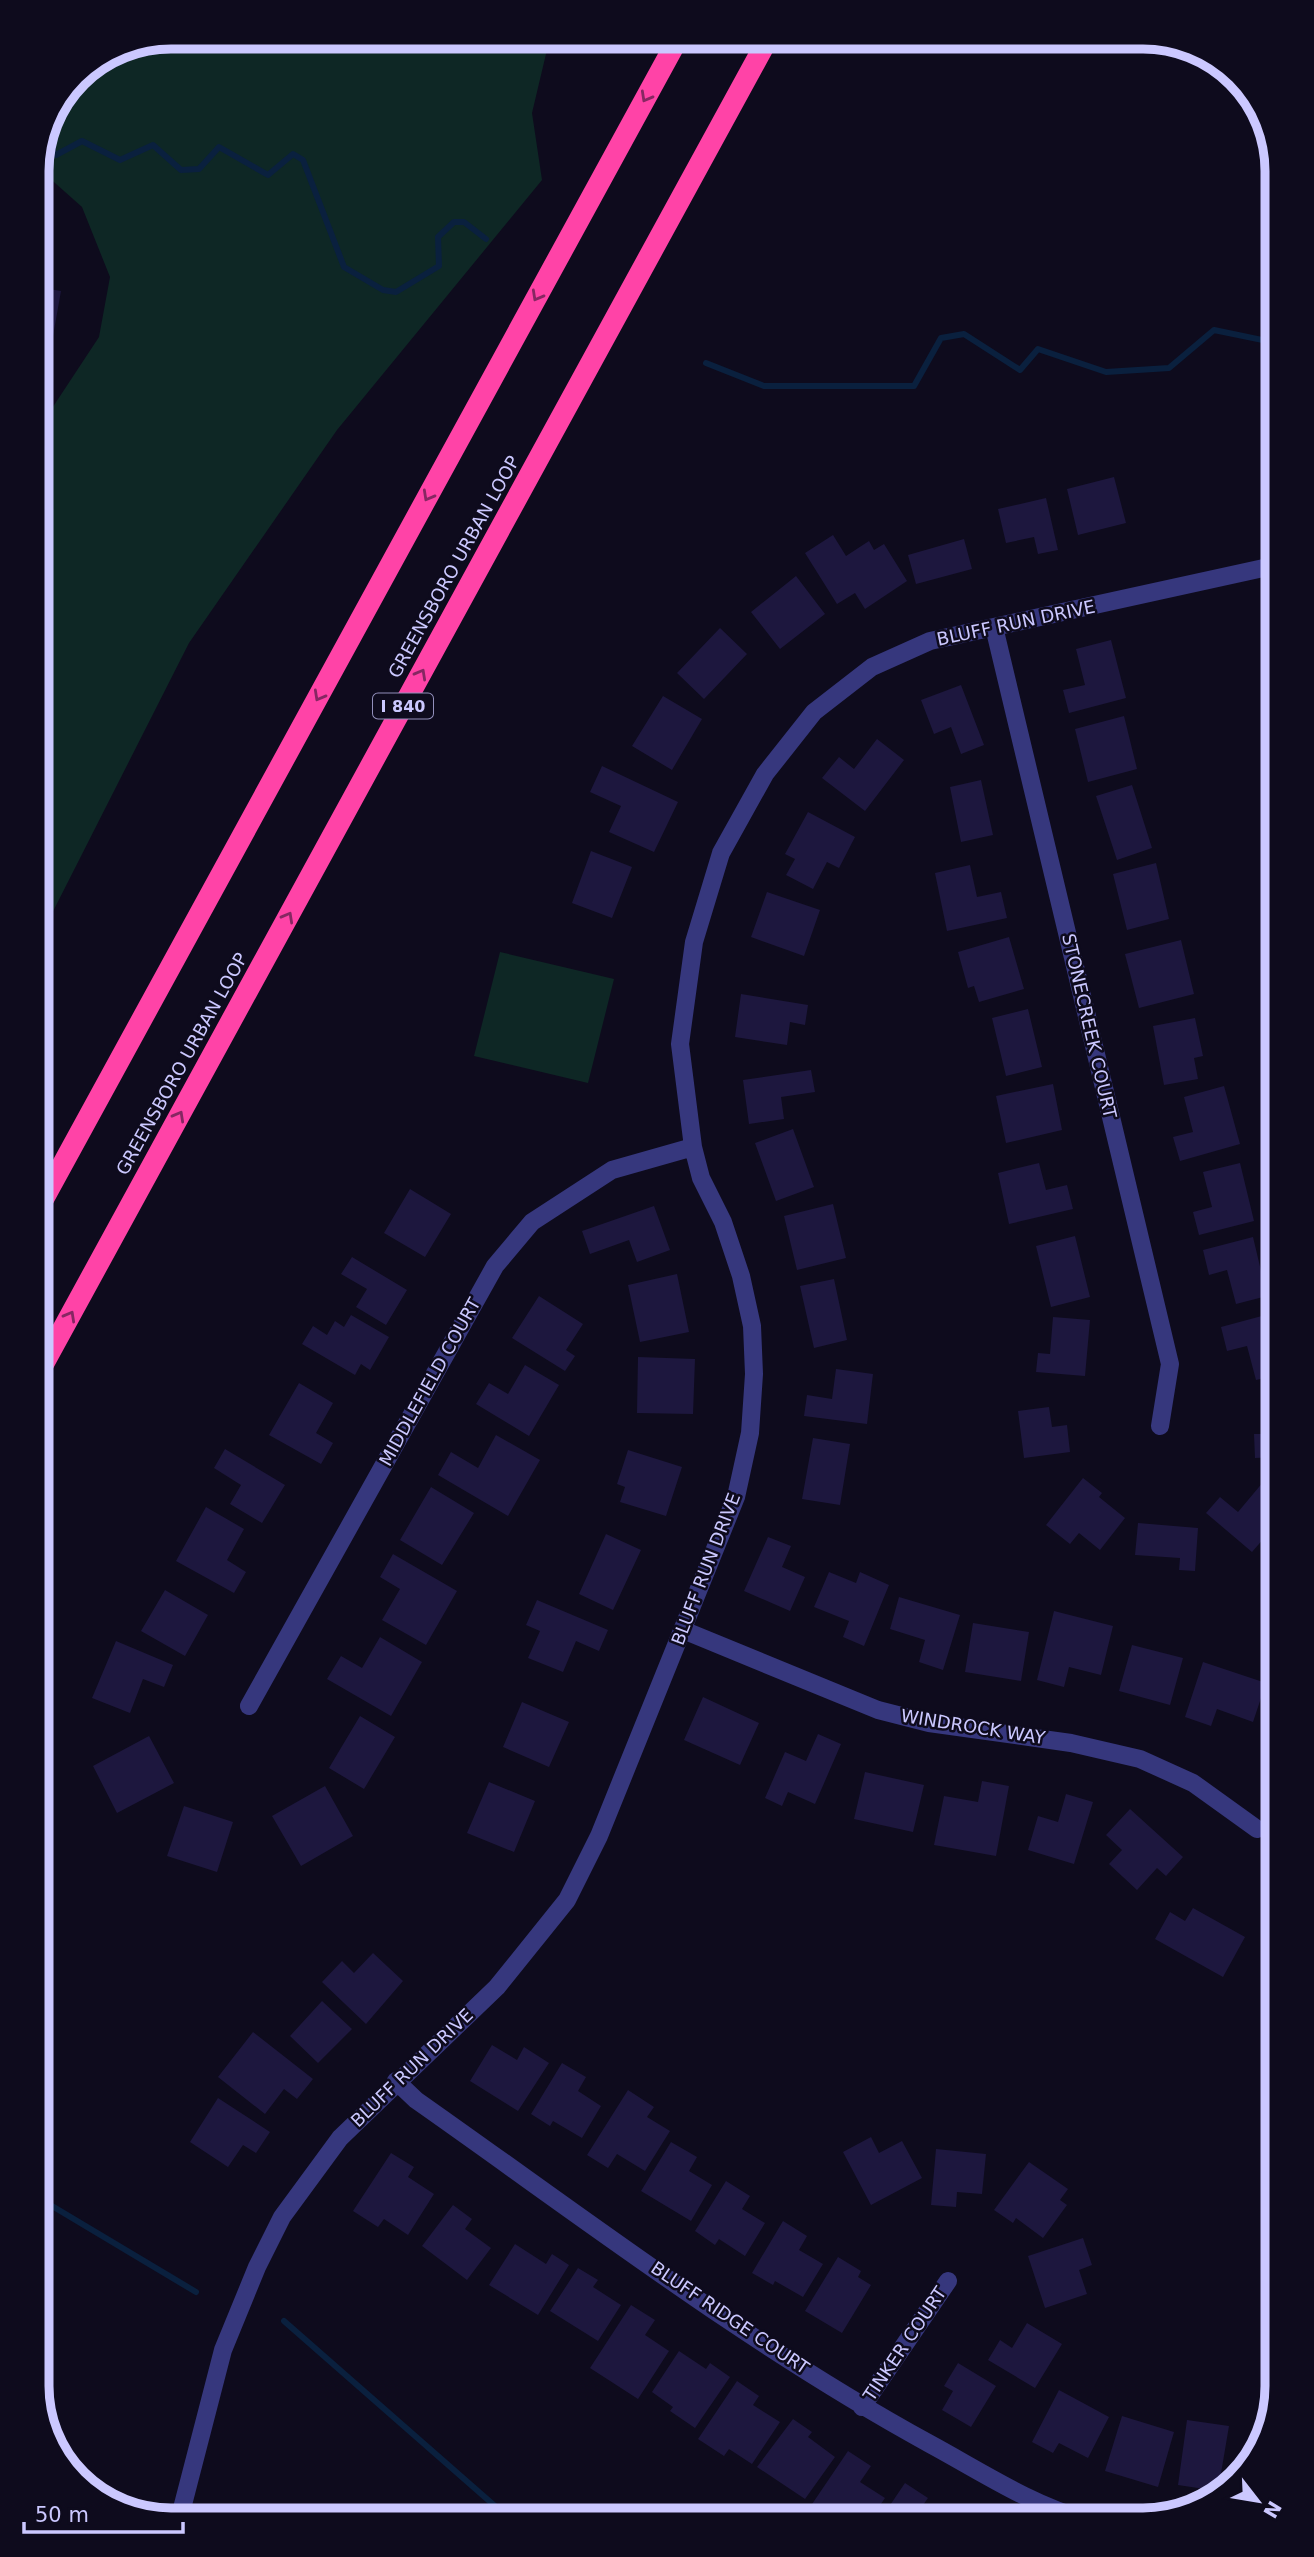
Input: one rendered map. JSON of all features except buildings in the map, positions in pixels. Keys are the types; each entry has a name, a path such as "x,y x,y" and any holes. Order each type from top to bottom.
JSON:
{"highway":[{"path":"49,1189 672,49"},
{"name":"GREENSBORO URBAN LOOP","path":"49,1354 762,49"}],"street":[{"name":"BLUFF RUN DRIVE","path":"182,2508 223,2350 257,2267 282,2217 340,2138 396,2081 497,1987 567,1900 599,1836 736,1497 750,1433 754,1374 752,1326 741,1276 723,1222 701,1178 693,1147 680,1044 694,942 721,853 765,774 814,712 872,667 930,641 1265,568"},
{"name":"STONECREEK COURT","path":"994,627 1170,1364 1160,1426"},
{"name":"MIDDLEFIELD COURT","path":"249,1706 495,1266 532,1222 612,1170 693,1147"},
{"name":"WINDROCK WAY","path":"682,1630 878,1710 929,1723 1071,1743 1140,1759 1193,1783 1257,1829"},
{"name":"BLUFF RIDGE COURT","path":"396,2081 416,2100 696,2297 862,2407 1015,2491 1057,2508"},
{"name":"TINKER COURT","path":"862,2407 948,2281"}],"green space":[{"path":"171,49 547,49 532,113 542,180 337,430 189,643 49,919 49,413 99,337 110,277 82,207 49,178 53,139 74,97 90,79 124,58 147,51"},
{"path":"500,952 614,979 588,1083 474,1056"}],"waterway":[{"path":"51,149 56,155 82,141 120,160 153,145 181,170 199,169 219,147 268,175 293,154 303,160 344,267 383,290 396,292 439,266 438,237 454,222 464,222 486,239"},
{"path":"706,363 764,386 914,386 941,338 964,334 1020,370 1038,349 1106,372 1169,368 1214,330 1265,341"},
{"path":"49,2204 196,2292"},
{"path":"284,2321 497,2508"}]}
